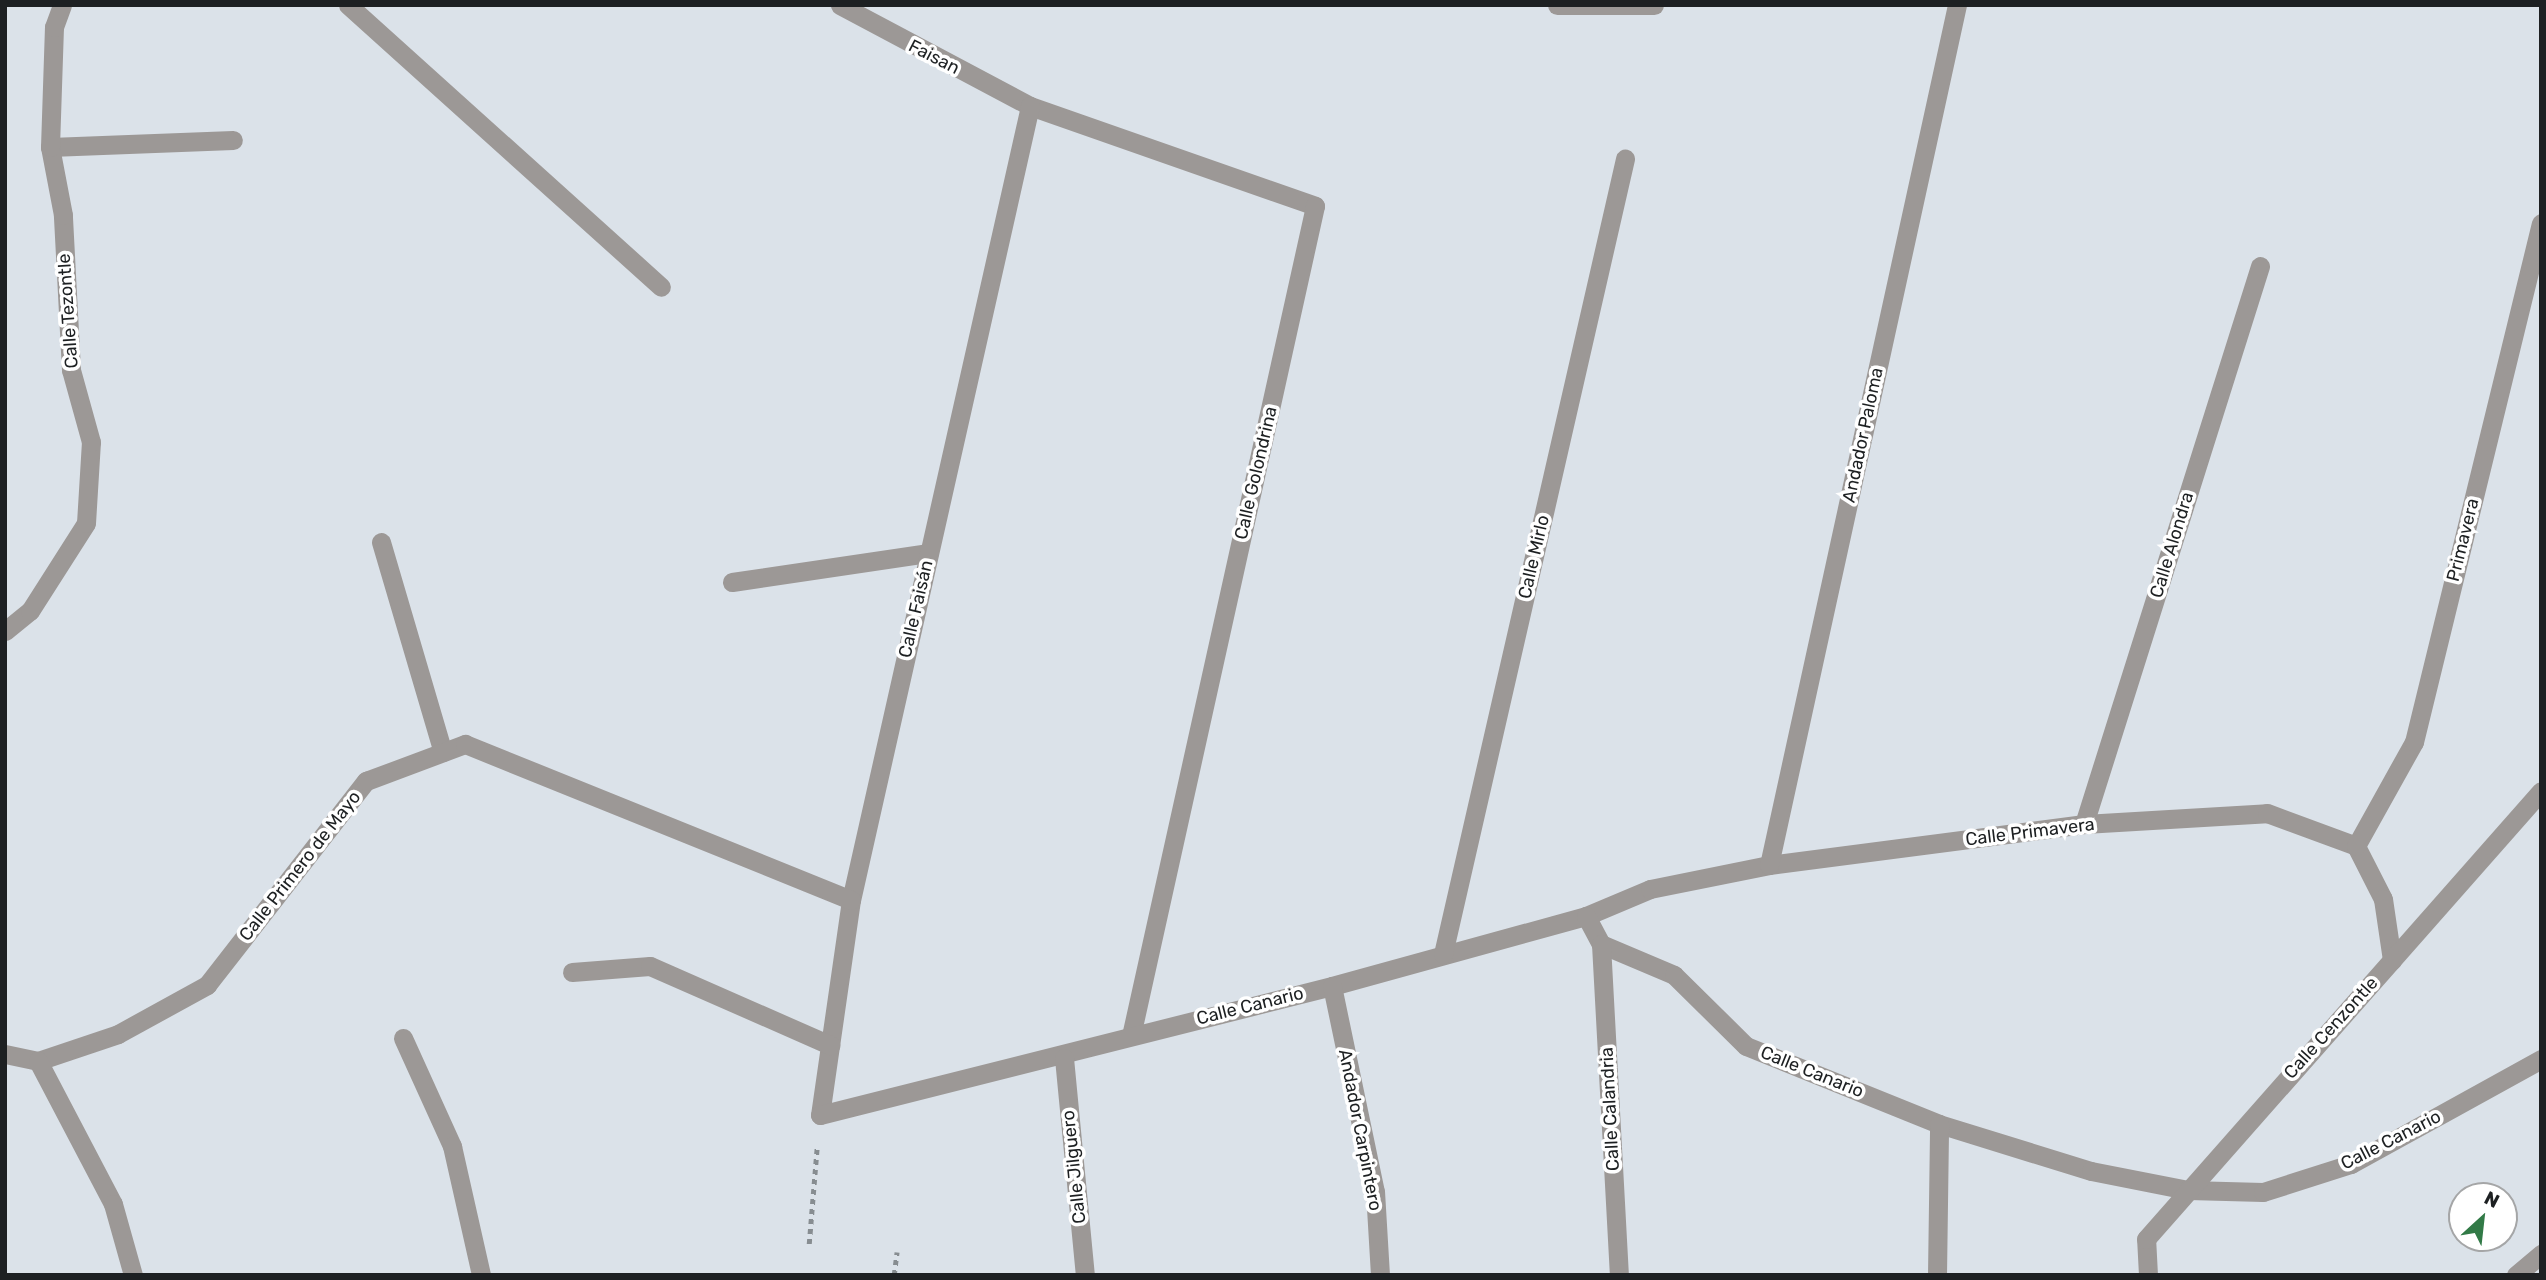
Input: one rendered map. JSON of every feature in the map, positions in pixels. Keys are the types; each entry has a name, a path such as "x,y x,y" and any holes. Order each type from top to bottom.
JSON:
{"street":[{"name":"Calle Tezontle","path":"5,631 30,611 86,523 91,442 71,370 63,215 50,147 54,27 62,5"},
{"path":"348,5 661,287"},
{"name":"Faisan","path":"839,5 1030,106"},
{"path":"1557,5 1654,5"},
{"name":"Andador Paloma","path":"1769,864 1957,5"},
{"name":"Calle Faisán","path":"820,1115 851,900 1030,106"},
{"name":"Calle Golondrina","path":"1030,106 1315,206 1131,1036"},
{"path":"50,147 233,140"},
{"name":"Calle Mirlo","path":"1443,954 1625,159"},
{"name":"Primavera","path":"2356,846 2414,742 2541,223"},
{"name":"Calle Alondra","path":"2084,824 2260,266"},
{"path":"381,542 443,752"},
{"path":"732,582 929,553"},
{"name":"Calle Primero de Mayo","path":"38,1061 118,1034 207,985 366,781 465,744 851,900"},
{"name":"Calle Cenzontle","path":"2148,1275 2146,1239 2541,792"},
{"name":"Calle Primavera","path":"1586,916 1650,889 1769,864 2084,824 2267,813 2356,846"},
{"path":"2356,846 2383,899 2392,960"},
{"path":"1586,916 1601,944"},
{"name":"Calle Canario","path":"820,1115 1064,1058 1131,1036 1332,986 1586,916"},
{"name":"Calle Canario","path":"1601,944 1674,975 1746,1046 1939,1124 2091,1171 2188,1190 2263,1192 2350,1164 2541,1059"},
{"name":"Calle Calandria","path":"1601,944 1619,1275"},
{"path":"572,972 650,966 830,1045"},
{"name":"Andador Carpintero","path":"1332,986 1375,1191 1380,1275"},
{"path":"403,1038 452,1146 481,1275"},
{"path":"5,1054 38,1061 113,1204 133,1275"},
{"name":"Calle Jilguero","path":"1064,1058 1085,1275"},
{"path":"1937,1275 1939,1124"},
{"path":"2516,1275 2541,1254"}],"path":[{"path":"809,1244 820,1115"},
{"path":"894,1275 897,1252"}]}
